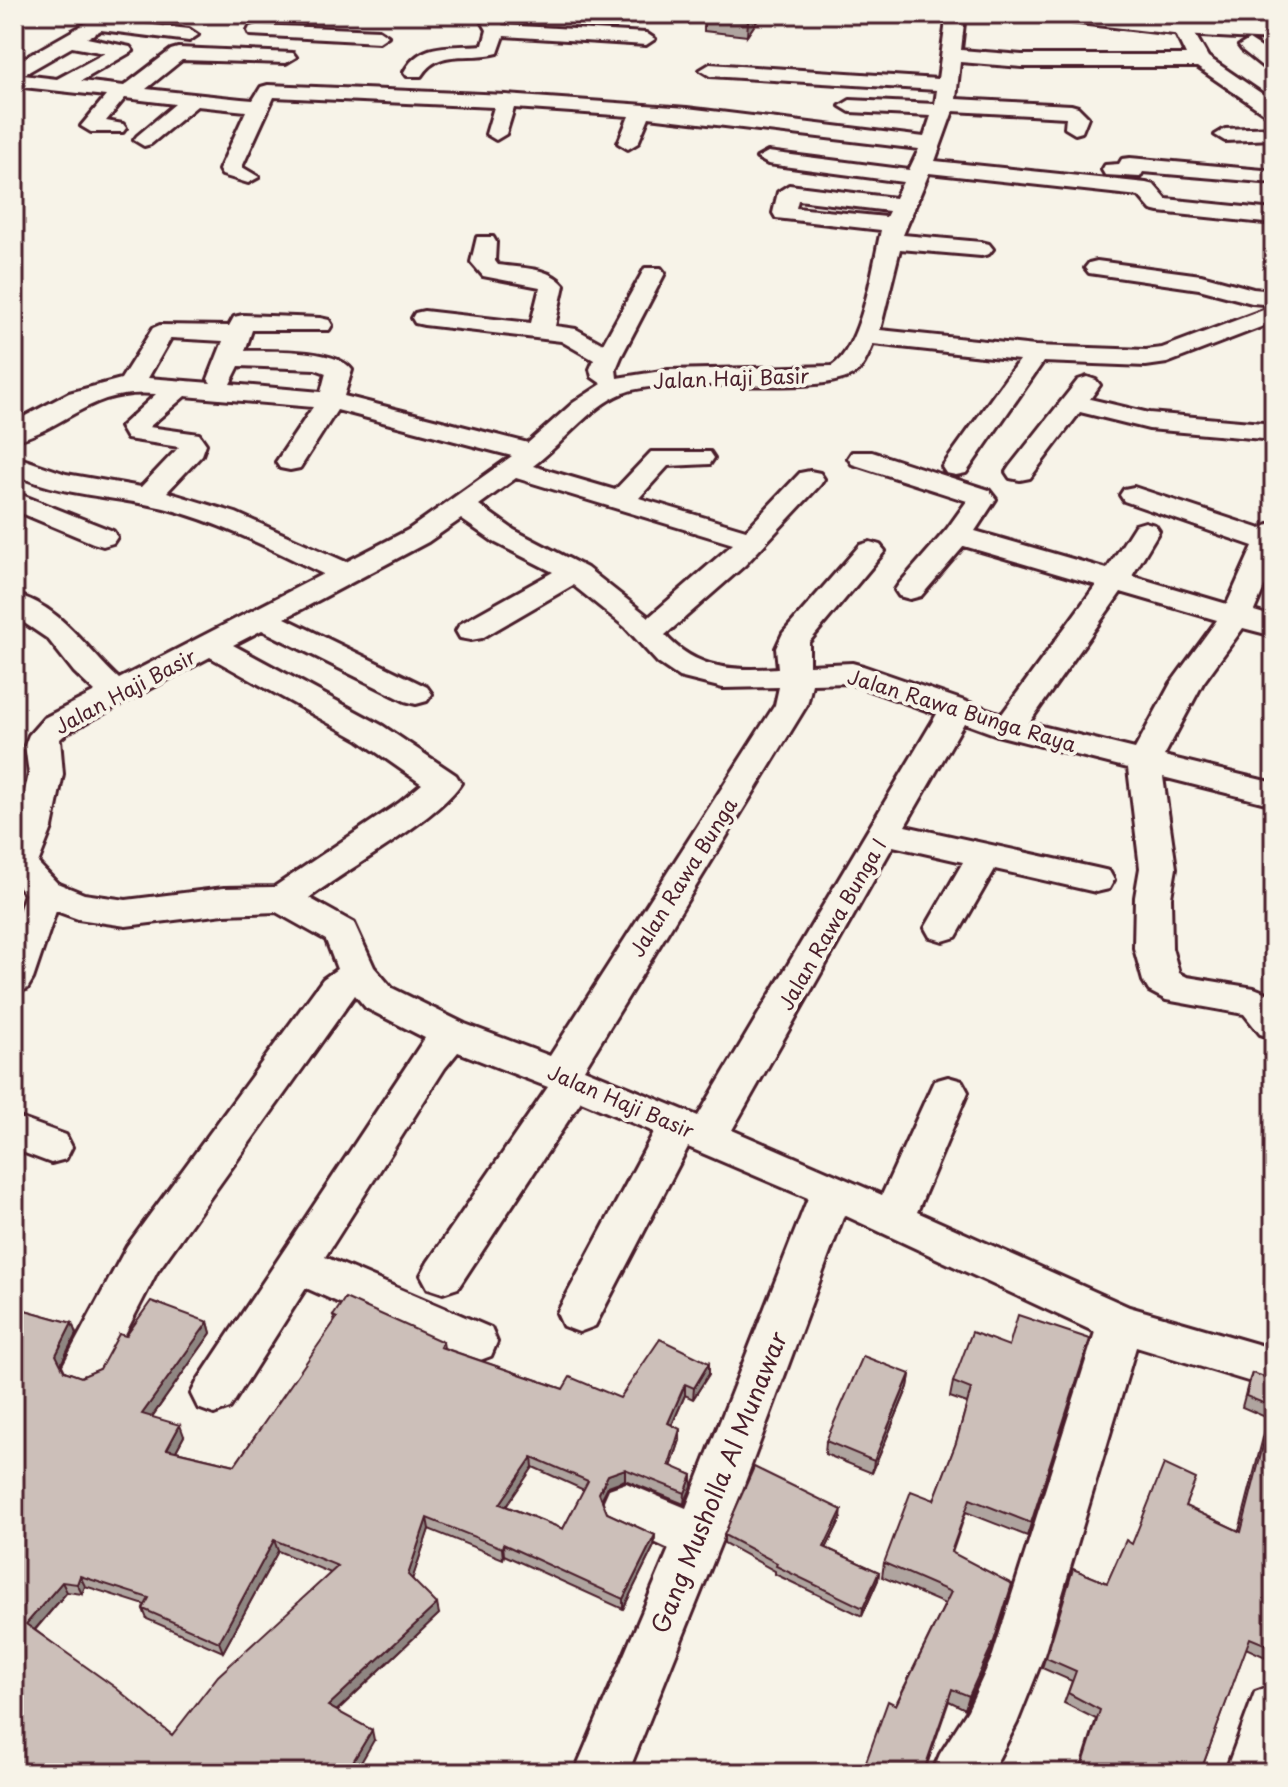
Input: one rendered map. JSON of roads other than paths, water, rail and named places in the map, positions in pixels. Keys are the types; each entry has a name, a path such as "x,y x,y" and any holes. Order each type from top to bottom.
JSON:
{"main road":[{"path":"1062,14 1182,28 1274,33"}],"street":[{"path":"56,86 123,51 38,37 76,14"},
{"path":"116,128 91,126 125,92 178,54 286,57 301,52 335,14"},
{"name":"Jalan Haji Basir","path":"14,979 26,874 46,774 42,745 30,731 56,725 114,692 418,536 522,461 582,409 616,386 668,378 814,376 839,372 850,365 870,325 896,224 932,144 945,100 956,14"},
{"path":"14,72 107,19 189,35"},
{"path":"414,72 417,62 428,53 483,52 491,49 496,22 646,39"},
{"path":"1182,28 1201,61 1274,111"},
{"path":"257,31 379,36"},
{"path":"1274,45 1249,46 1274,66"},
{"path":"949,55 1022,61 1201,61"},
{"path":"248,177 230,170 286,57"},
{"path":"712,71 945,100 1071,111 1078,117 1075,128"},
{"path":"712,71 771,88"},
{"path":"687,114 712,71"},
{"path":"14,80 191,101 506,101 687,114 932,144"},
{"path":"850,106 945,100"},
{"path":"144,140 191,101"},
{"path":"496,134 506,101"},
{"path":"628,143 641,112"},
{"path":"1225,135 1274,133"},
{"path":"768,158 1146,190 1159,205 1274,217"},
{"path":"1028,162 1132,172 1130,164 1274,177"},
{"path":"789,192 786,215 896,224 981,249"},
{"path":"485,242 483,262 491,271 543,279 552,285 541,332"},
{"path":"1097,268 1201,282 1252,296 1274,298"},
{"path":"616,386 606,379 603,369 653,273"},
{"path":"864,336 1035,354 1146,358 1167,355 1274,313"},
{"path":"424,318 567,334 608,357"},
{"path":"216,391 247,321 320,325"},
{"path":"131,384 162,333 169,330 332,365 340,374 328,400 290,462"},
{"path":"956,467 967,447 1018,384 1035,354"},
{"path":"1020,472 1094,376"},
{"path":"19,425 78,399 131,384 328,400 522,461 622,500 752,541"},
{"path":"148,496 192,449 193,444 189,440 136,433 133,427 180,387"},
{"path":"1074,403 1149,421 1274,432"},
{"path":"622,500 661,458 700,458"},
{"path":"862,458 982,499 958,535 910,590"},
{"path":"14,464 30,472 100,491 148,496 258,532 345,573"},
{"path":"648,634 752,541 810,479"},
{"path":"1134,495 1271,536 1236,617 1187,683 1144,763 1158,868 1153,897 1153,948 1162,981 1179,990 1264,1013"},
{"path":"14,500 103,537"},
{"name":"Jalan Rawa Bunga Raya","path":"462,505 483,525 511,543 576,574 628,613 648,634 655,647 682,667 706,675 732,678 824,671 852,673 944,696 1009,728 1274,794"},
{"path":"14,529 44,513"},
{"path":"1009,728 1114,581 1145,531"},
{"path":"958,535 1274,627"},
{"name":"Jalan Rawa Bunga","path":"443,1275 791,705 797,675 791,652 794,640 870,551"},
{"path":"471,631 551,583 576,574"},
{"path":"19,612 59,632 85,665 114,692"},
{"path":"260,617 416,694"},
{"path":"26,874 78,906 126,913 224,901 282,899 342,855 411,811 444,783 371,733 210,645"},
{"name":"Jalan Rawa Bunga I","path":"579,1313 886,833 944,696"},
{"path":"886,833 1096,880"},
{"path":"943,928 985,855"},
{"name":"Jalan Haji Basir","path":"282,899 341,932 358,973 379,998 451,1034 832,1190 1120,1323 1274,1369"},
{"path":"86,1365 142,1259 336,989 358,973"},
{"path":"214,1394 431,1057 451,1034"},
{"path":"892,1220 948,1092"},
{"name":"Gang Musholla Al Munawar","path":"601,1773 718,1490 832,1190"},
{"path":"296,1264 475,1342"},
{"path":"959,1773 981,1741 1032,1613 1077,1475 1120,1323"},
{"path":"626,1505 697,1537"},
{"path":"1252,1773 1274,1711"}]}
